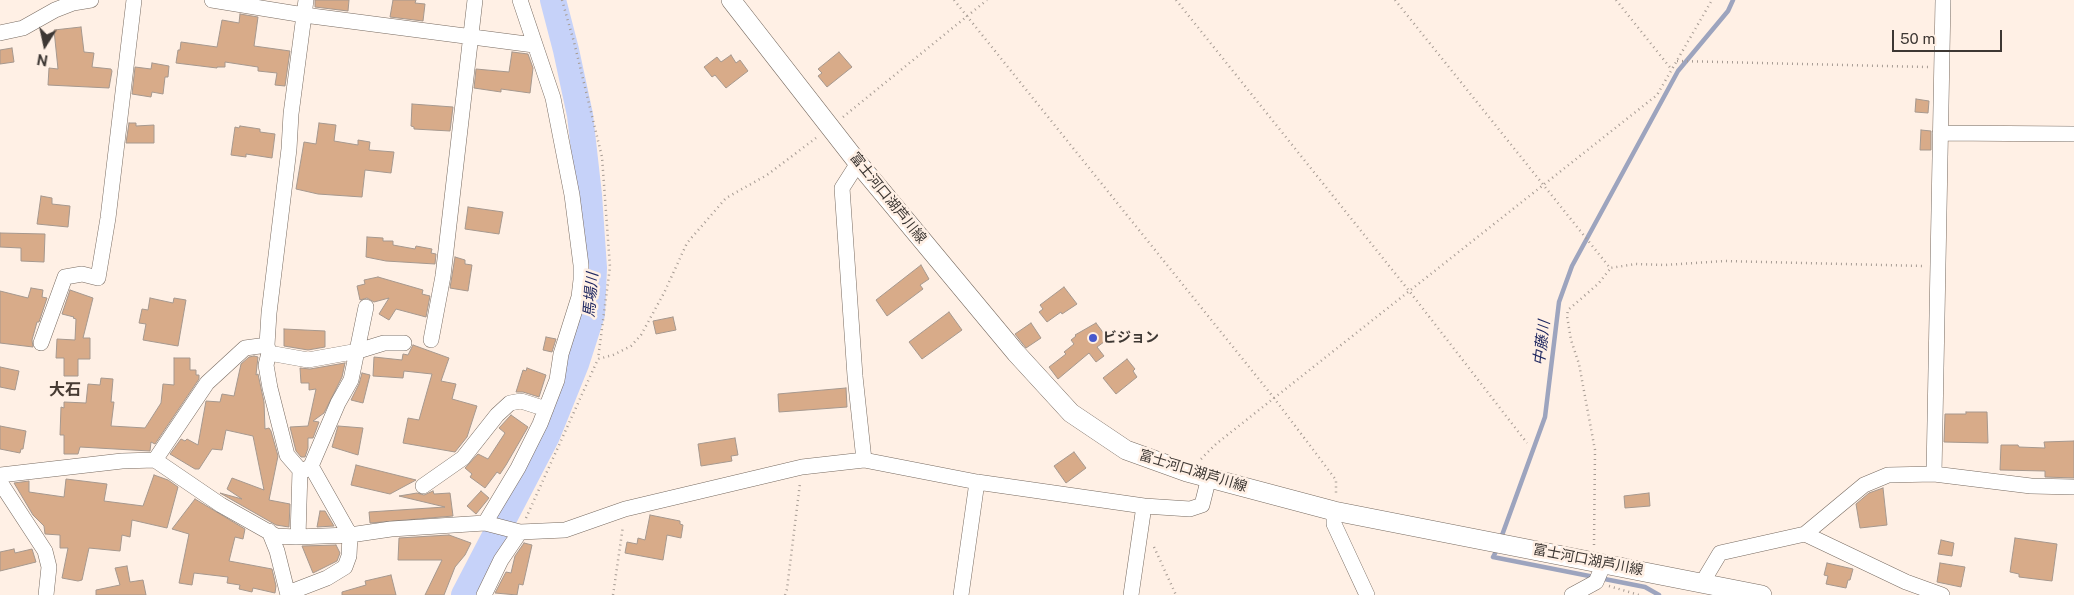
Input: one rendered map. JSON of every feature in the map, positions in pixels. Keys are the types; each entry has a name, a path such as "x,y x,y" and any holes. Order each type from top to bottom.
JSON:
{"main road":[{"name":"富士河口湖芦川線","path":"731,0 858,163 1016,353 1071,413 1126,450 1187,472 1334,510 1762,595"}],"street":[{"path":"0,32 23,28 55,10 73,3 90,0"},
{"path":"41,343 65,277 82,274 98,278 110,201 134,0"},
{"path":"212,0 305,7 470,37 534,45"},
{"path":"430,340 443,276 470,37 476,0"},
{"path":"486,523 518,468 546,409 557,380 561,354 580,297 581,265 572,194 553,98 520,0"},
{"path":"1934,474 1943,0"},
{"path":"269,531 277,550 288,594 327,578 345,568 349,556 350,535 305,468 287,455 266,365 269,312 305,7"},
{"path":"1940,133 2074,134"},
{"path":"858,163 842,188 855,376 864,460"},
{"path":"298,537 305,468 351,380 366,307"},
{"path":"155,460 207,383 245,348 268,349 308,360 358,351 384,343 404,343"},
{"path":"423,486 463,458 497,415 510,403 521,401 546,409"},
{"path":"0,475 122,461 155,460 221,505 276,536 298,537 350,535 391,529 486,523 517,532 565,530 625,509 802,467 864,460 977,482 1144,506 1190,509 1202,505 1209,477"},
{"path":"1702,583 1720,554 1805,534 1864,485 1888,475 1934,474 2031,486 2074,487"},
{"path":"0,482 46,552 49,567 46,595"},
{"path":"961,595 977,482"},
{"path":"1131,595 1144,506"},
{"path":"1334,510 1334,524 1367,595"},
{"path":"484,595 517,532"},
{"path":"1805,534 1906,589 1942,595"},
{"path":"1572,595 1596,582 1599,562"}],"path":[{"path":"517,532 598,359 610,266 602,157 562,0"},
{"path":"954,0 1274,398 1336,480 1334,510"},
{"path":"598,359 613,355 631,346 641,335 664,294 687,243 726,198 766,174 831,126 987,0"},
{"path":"1176,0 1410,292 1527,443"},
{"path":"1395,0 1610,268"},
{"path":"1616,0 1672,70"},
{"path":"1187,472 1216,444 1657,95 1712,0"},
{"path":"1677,61 1941,68"},
{"path":"1599,562 1595,450 1579,364 1566,316 1568,310 1598,284 1610,268 1636,264 1725,261 1937,266"},
{"path":"785,595 788,589 802,467"},
{"path":"613,595 625,509"},
{"path":"1152,541 1176,595"},
{"path":"1596,582 1639,595"}],"building":[{"path":"315,0 349,0 348,11 315,7"},
{"path":"393,0 416,0 415,3 425,4 423,21 390,17"},
{"path":"240,14 258,17 254,46 290,51 285,86 275,85 277,73 258,71 258,67 225,62 225,67 217,68 176,63 181,42 217,47 222,20 239,23"},
{"path":"81,27 84,52 94,53 92,67 111,69 112,71 109,88 48,85 49,68 58,69 54,30"},
{"path":"12,48 14,62 0,64 0,50"},
{"path":"512,52 528,54 533,68 530,93 501,89 501,92 474,88 476,69 509,72"},
{"path":"839,52 852,67 827,87 818,76 822,73 818,69"},
{"path":"731,55 736,63 740,60 748,71 726,88 715,75 712,77 704,67 717,57 721,62"},
{"path":"152,63 169,66 168,77 165,77 163,94 152,92 151,97 132,94 135,67 151,69"},
{"path":"1916,99 1929,101 1928,113 1915,112"},
{"path":"412,104 453,107 450,131 414,129 411,126"},
{"path":"129,123 136,123 136,126 154,125 154,143 126,143"},
{"path":"319,123 336,125 334,141 358,145 358,140 370,142 369,150 394,152 391,173 365,170 362,197 318,194 296,189 304,142 316,144"},
{"path":"240,126 260,129 260,132 275,134 272,158 246,154 246,157 231,155 235,127 239,128"},
{"path":"1921,130 1931,131 1931,150 1920,150"},
{"path":"41,196 52,198 52,204 70,206 68,227 37,224"},
{"path":"468,207 503,212 499,234 465,229"},
{"path":"0,233 45,234 44,262 21,261 21,248 0,247"},
{"path":"367,237 383,238 383,241 393,241 393,245 415,249 416,246 432,249 431,253 436,254 435,264 386,261 366,257"},
{"path":"455,257 465,260 465,264 472,265 468,291 450,288"},
{"path":"921,265 929,279 920,285 923,289 887,316 876,300"},
{"path":"378,277 423,290 422,294 430,296 426,317 396,309 389,320 379,314 389,298 374,302 367,298 360,300 357,286 365,284 364,280"},
{"path":"1064,287 1077,304 1047,322 1039,312 1043,309 1040,305"},
{"path":"31,288 43,290 42,297 47,298 39,322 37,322 32,340 33,347 0,343 0,291 28,298"},
{"path":"70,290 93,298 83,338 90,338 90,359 78,359 78,376 64,376 64,358 56,358 57,339 75,340 76,319 62,314"},
{"path":"150,298 173,303 174,298 186,300 178,346 143,340 146,324 139,323 142,309 148,310"},
{"path":"949,312 962,330 922,359 909,342"},
{"path":"673,317 676,330 656,334 653,321"},
{"path":"1031,323 1041,338 1026,348 1015,334"},
{"path":"1096,323 1108,339 1097,347 1104,356 1096,362 1089,353 1058,379 1049,367 1066,354 1064,352 1074,344 1071,340 1075,335"},
{"path":"284,329 325,331 325,347 308,350 284,346"},
{"path":"546,337 556,339 552,352 543,350"},
{"path":"413,345 449,358 441,381 456,384 452,399 477,406 467,437 455,452 403,443 408,418 419,420 432,374 404,371 403,378 373,376 374,357 402,360 403,354 408,355"},
{"path":"249,357 258,357 256,375 258,374 264,402 265,429 269,428 271,431 278,456 269,500 290,504 289,527 276,525 220,493 242,499 227,489 232,478 264,490 253,436 226,430 222,450 212,449 199,469 195,469 170,454 181,439 185,441 187,439 198,445 206,401 220,402 222,394 234,396 241,364"},
{"path":"174,358 190,358 190,370 196,370 196,375 199,375 199,379 155,444 151,442 150,451 80,447 78,454 64,454 64,435 60,435 61,407 64,408 64,402 86,403 88,384 100,385 101,378 113,379 111,402 114,402 111,426 145,428 161,403 163,384 174,385"},
{"path":"1127,359 1135,369 1133,371 1137,377 1116,394 1103,378"},
{"path":"345,363 342,377 324,413 313,421 319,422 313,438 308,438 308,448 305,457 301,457 296,451 290,427 308,426 316,389 309,390 309,383 301,383 300,368 310,369"},
{"path":"0,367 19,371 15,390 0,387"},
{"path":"527,368 546,375 539,397 516,392 523,370 526,371"},
{"path":"362,373 370,375 363,403 351,400"},
{"path":"846,388 847,407 779,412 778,394"},
{"path":"1966,412 1987,412 1988,443 1944,442 1945,414 1966,414"},
{"path":"511,415 528,427 500,474 497,472 485,488 470,477 472,474 465,468 478,454 488,459 505,433 499,428"},
{"path":"0,426 26,431 23,449 21,449 20,453 0,449"},
{"path":"338,426 363,428 358,455 332,447"},
{"path":"735,438 738,455 731,456 732,461 701,466 698,444"},
{"path":"2074,441 2074,478 2045,477 2045,471 2000,470 2001,445 2045,448 2044,442"},
{"path":"1074,452 1086,468 1066,483 1054,466"},
{"path":"356,465 416,480 390,494 351,485"},
{"path":"154,475 168,480 178,487 167,528 132,520 130,537 122,535 120,551 89,548 82,580 78,581 62,578 68,548 60,548 60,535 45,534 44,526 33,515 14,483 29,481 29,492 64,497 66,479 107,484 104,501 143,506"},
{"path":"1883,488 1887,525 1860,528 1856,504 1869,493"},
{"path":"433,491 434,494 450,493 453,516 370,523 369,512 445,507 399,496 417,493 424,495"},
{"path":"481,491 489,498 476,514 467,506"},
{"path":"1649,493 1650,506 1625,508 1624,496"},
{"path":"195,499 245,529 243,539 235,537 229,561 272,569 276,586 275,593 253,588 252,592 239,589 240,585 227,583 228,577 194,573 192,585 179,583 189,534 172,529"},
{"path":"320,511 325,511 334,526 317,527"},
{"path":"650,515 680,521 680,524 683,525 681,538 667,535 663,560 625,553 627,542 637,544 638,538 645,540"},
{"path":"449,535 471,543 465,555 455,567 444,595 425,595 442,560 398,560 399,538"},
{"path":"2015,538 2057,544 2052,581 2019,577 2019,574 2010,572"},
{"path":"1941,540 1954,543 1952,556 1938,554"},
{"path":"524,543 532,545 523,585 519,584 517,595 495,593 506,572 511,573 515,556"},
{"path":"336,545 340,553 337,561 313,573 302,546"},
{"path":"14,549 15,553 32,549 36,562 0,571 0,552"},
{"path":"1827,563 1853,569 1846,588 1826,584 1828,576 1824,575"},
{"path":"1940,563 1965,567 1961,587 1937,582"},
{"path":"127,566 130,582 143,580 146,595 96,595 96,590 120,585 115,568"},
{"path":"391,575 396,595 342,595 342,592 366,585 365,581"}],"waterway":[{"name":"馬場川","path":"464,595 547,436 576,364 592,314 594,268 589,195 580,115 553,0"},
{"name":"中藤川","path":"1501,538 1545,417 1559,302 1572,266 1678,71 1728,11 1733,0"},
{"name":"中藤川","path":"1498,548 1493,557 1645,587 1659,595"}],"place":[{"name":"ビジョン","path":"1093,338"}],"district":[{"name":"大石","path":"65,390"}]}
